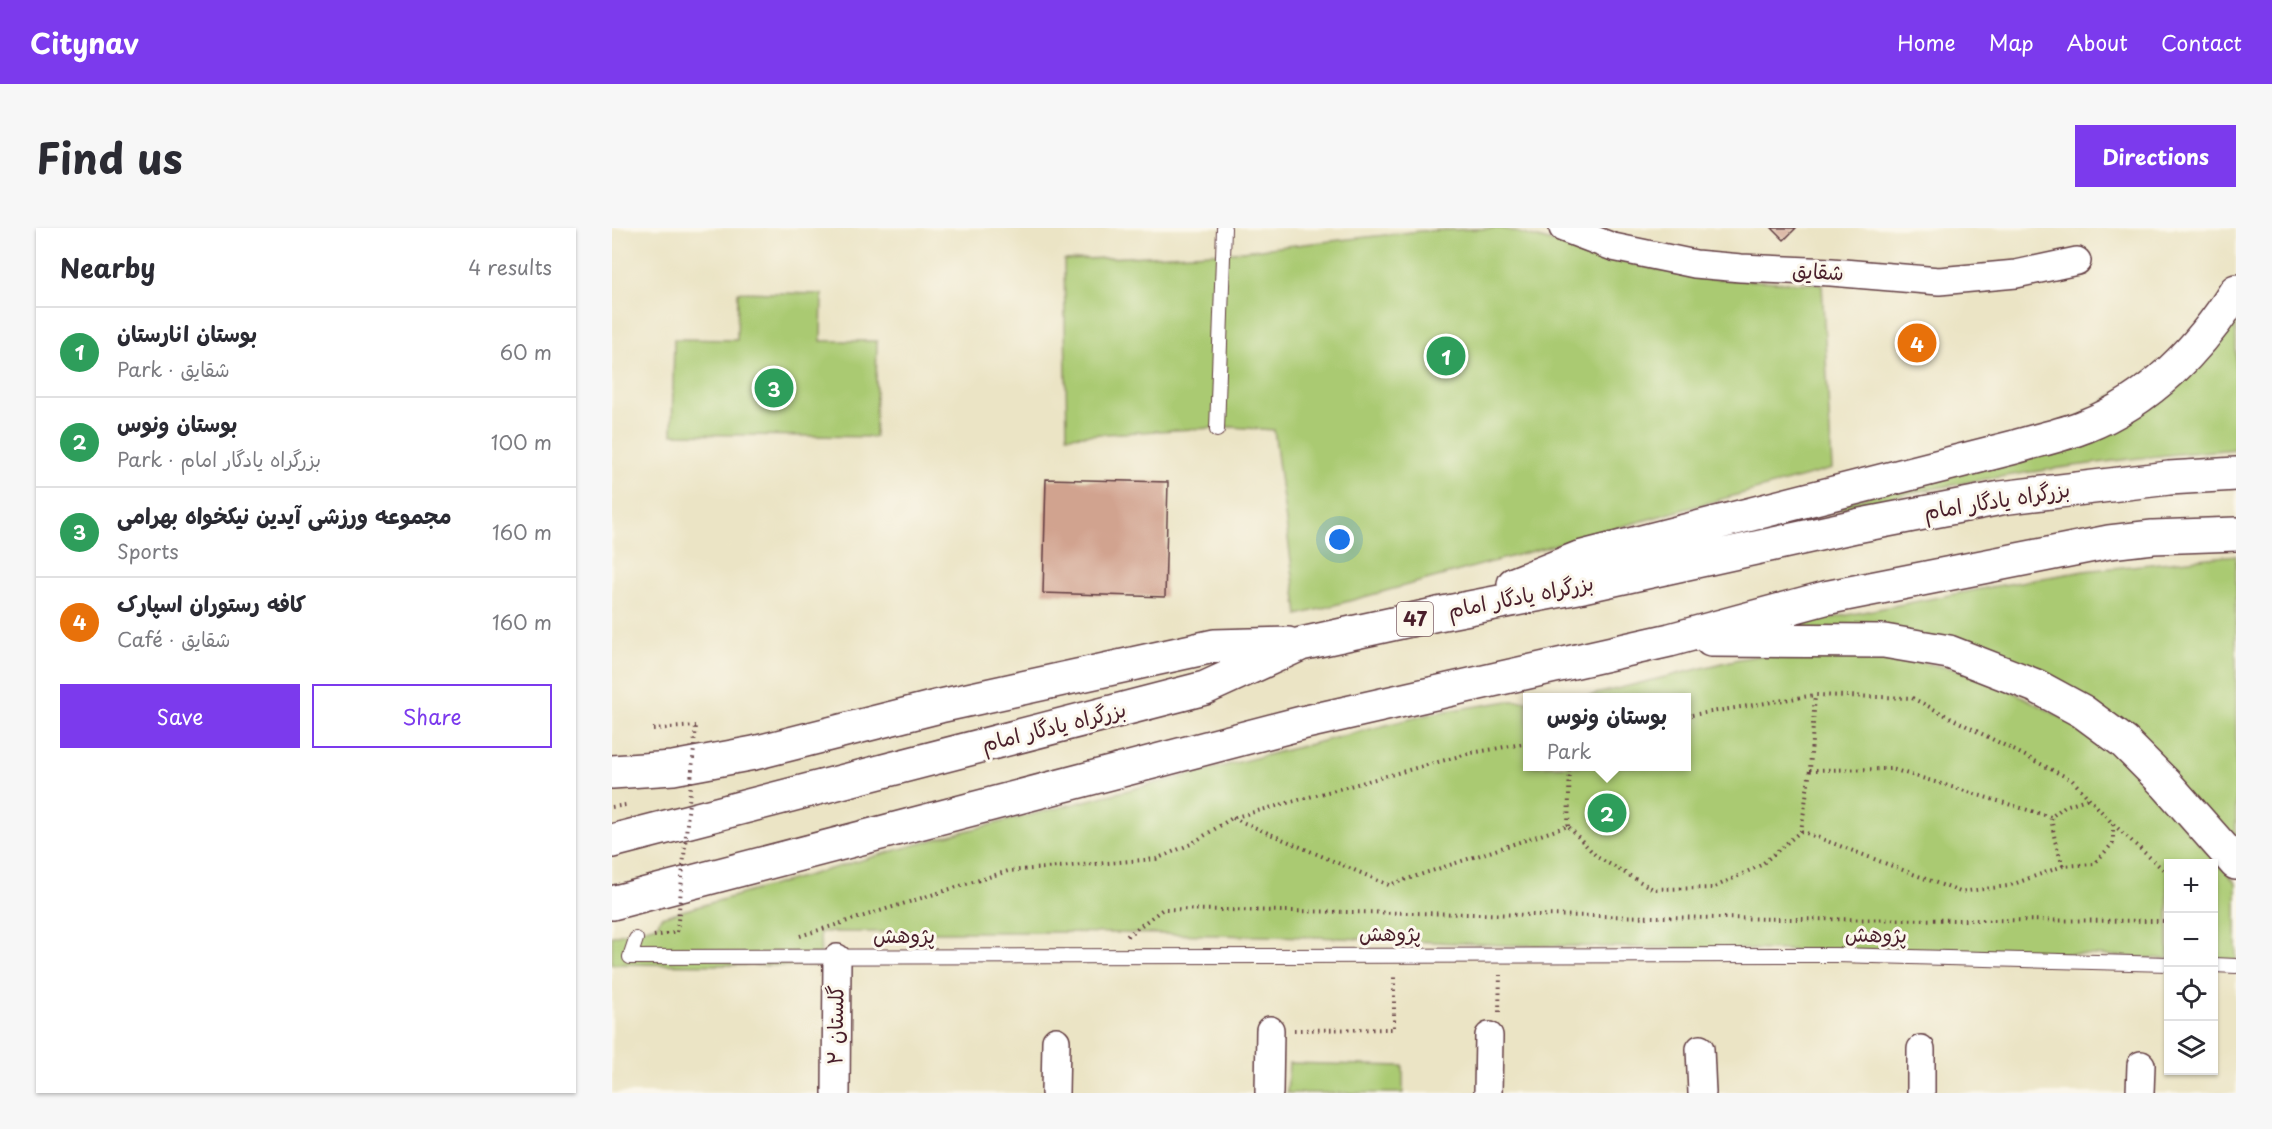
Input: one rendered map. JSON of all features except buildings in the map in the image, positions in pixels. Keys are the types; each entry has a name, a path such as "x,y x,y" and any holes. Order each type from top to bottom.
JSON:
{"highway":[{"path":"1438,614 1579,558 2015,447 2085,426 2128,404 2157,385 2204,336 2236,291"},
{"name":"بزرگراه یادگار امام","path":"612,841 1205,688 1302,644 1438,614 1583,586 1856,526 2001,498 2158,480 2236,474"},
{"path":"612,903 1302,723 1670,640 1825,598 2023,557 2109,542 2153,537 2236,534"},
{"path":"1670,640 1884,641 1949,652 1982,664 2036,686 2082,711 2124,742 2166,784 2236,863"},
{"path":"612,772 673,768 754,753 940,706 1214,646 1302,644"}],"street":[{"name":"شقایق","path":"1563,228 1613,247 1695,264 1939,281 2016,274 2077,261"},
{"name":"گلستان ۲","path":"836,1093 837,958"},
{"path":"1269,1093 1270,1030"},
{"path":"1488,1093 1489,1036"},
{"path":"1055,1093 1056,1041"},
{"path":"1700,1049 1701,1093"},
{"path":"1921,1049 1921,1093"},
{"path":"2140,1093 2141,1065"}],"lane":[{"path":"1217,430 1224,228"},
{"name":"پژوهش","path":"636,939 630,957 1836,955 2164,964"},
{"path":"2218,965 2236,966"}],"path":[{"path":"1570,771 1568,826 1597,857 1653,889 1713,888 1761,866 1802,831 1810,770 1815,695"},
{"path":"1691,715 1815,695 1912,698 2072,780 2113,824 2164,870"},
{"path":"653,729 696,726 677,932"},
{"path":"797,937 1008,872 1156,859 1191,844 1232,818 1471,753 1523,744"},
{"path":"1810,770 1892,769 2051,817"},
{"path":"2051,817 2065,806 2089,798"},
{"path":"2051,817 2055,841 2063,866"},
{"path":"1232,818 1389,885 1568,826"},
{"path":"1802,831 1960,892 2008,886 2063,866 2094,864 2113,843 2113,824"},
{"path":"1100,956 1163,909 1782,919 2164,921"},
{"path":"1270,1030 1394,1029 1394,955"},
{"path":"1489,1036 1499,1036 1500,955"}],"green space":[{"path":"1501,228 1633,264 1700,278 1822,284 1832,469 1298,615 1274,430 1231,427 1067,436 1064,260 1233,252 1421,231"},
{"path":"738,292 822,294 821,341 877,341 875,437 672,434 674,339 737,340"},
{"path":"2236,315 2236,449 2077,466 1920,491 1668,551 2022,454"},
{"path":"2236,555 2236,844 2055,680 1765,631 2084,571"},
{"path":"1852,649 1980,674 2104,740 2214,859 2164,859 2164,959 2036,952 1504,945 1316,937 1061,932 820,932 821,966 612,964 612,936 657,925 661,917 950,835 1434,713 1509,701 1523,701 1523,771 1691,771 1691,693 1599,693 1739,659 1783,652"},
{"path":"2218,864 2236,883 2236,962 2218,961"},
{"path":"1289,1063 1403,1066 1403,1093 1287,1093"}],"place":[{"name":"کافه رستوران اسپارک","path":"1917,343"},
{"name":"بوستان انارستان","path":"1446,356"},
{"name":"مجموعه ورزشی آیدین نیکخواه بهرامی","path":"774,388"},
{"name":"بوستان ونوس","path":"1607,813"}]}
